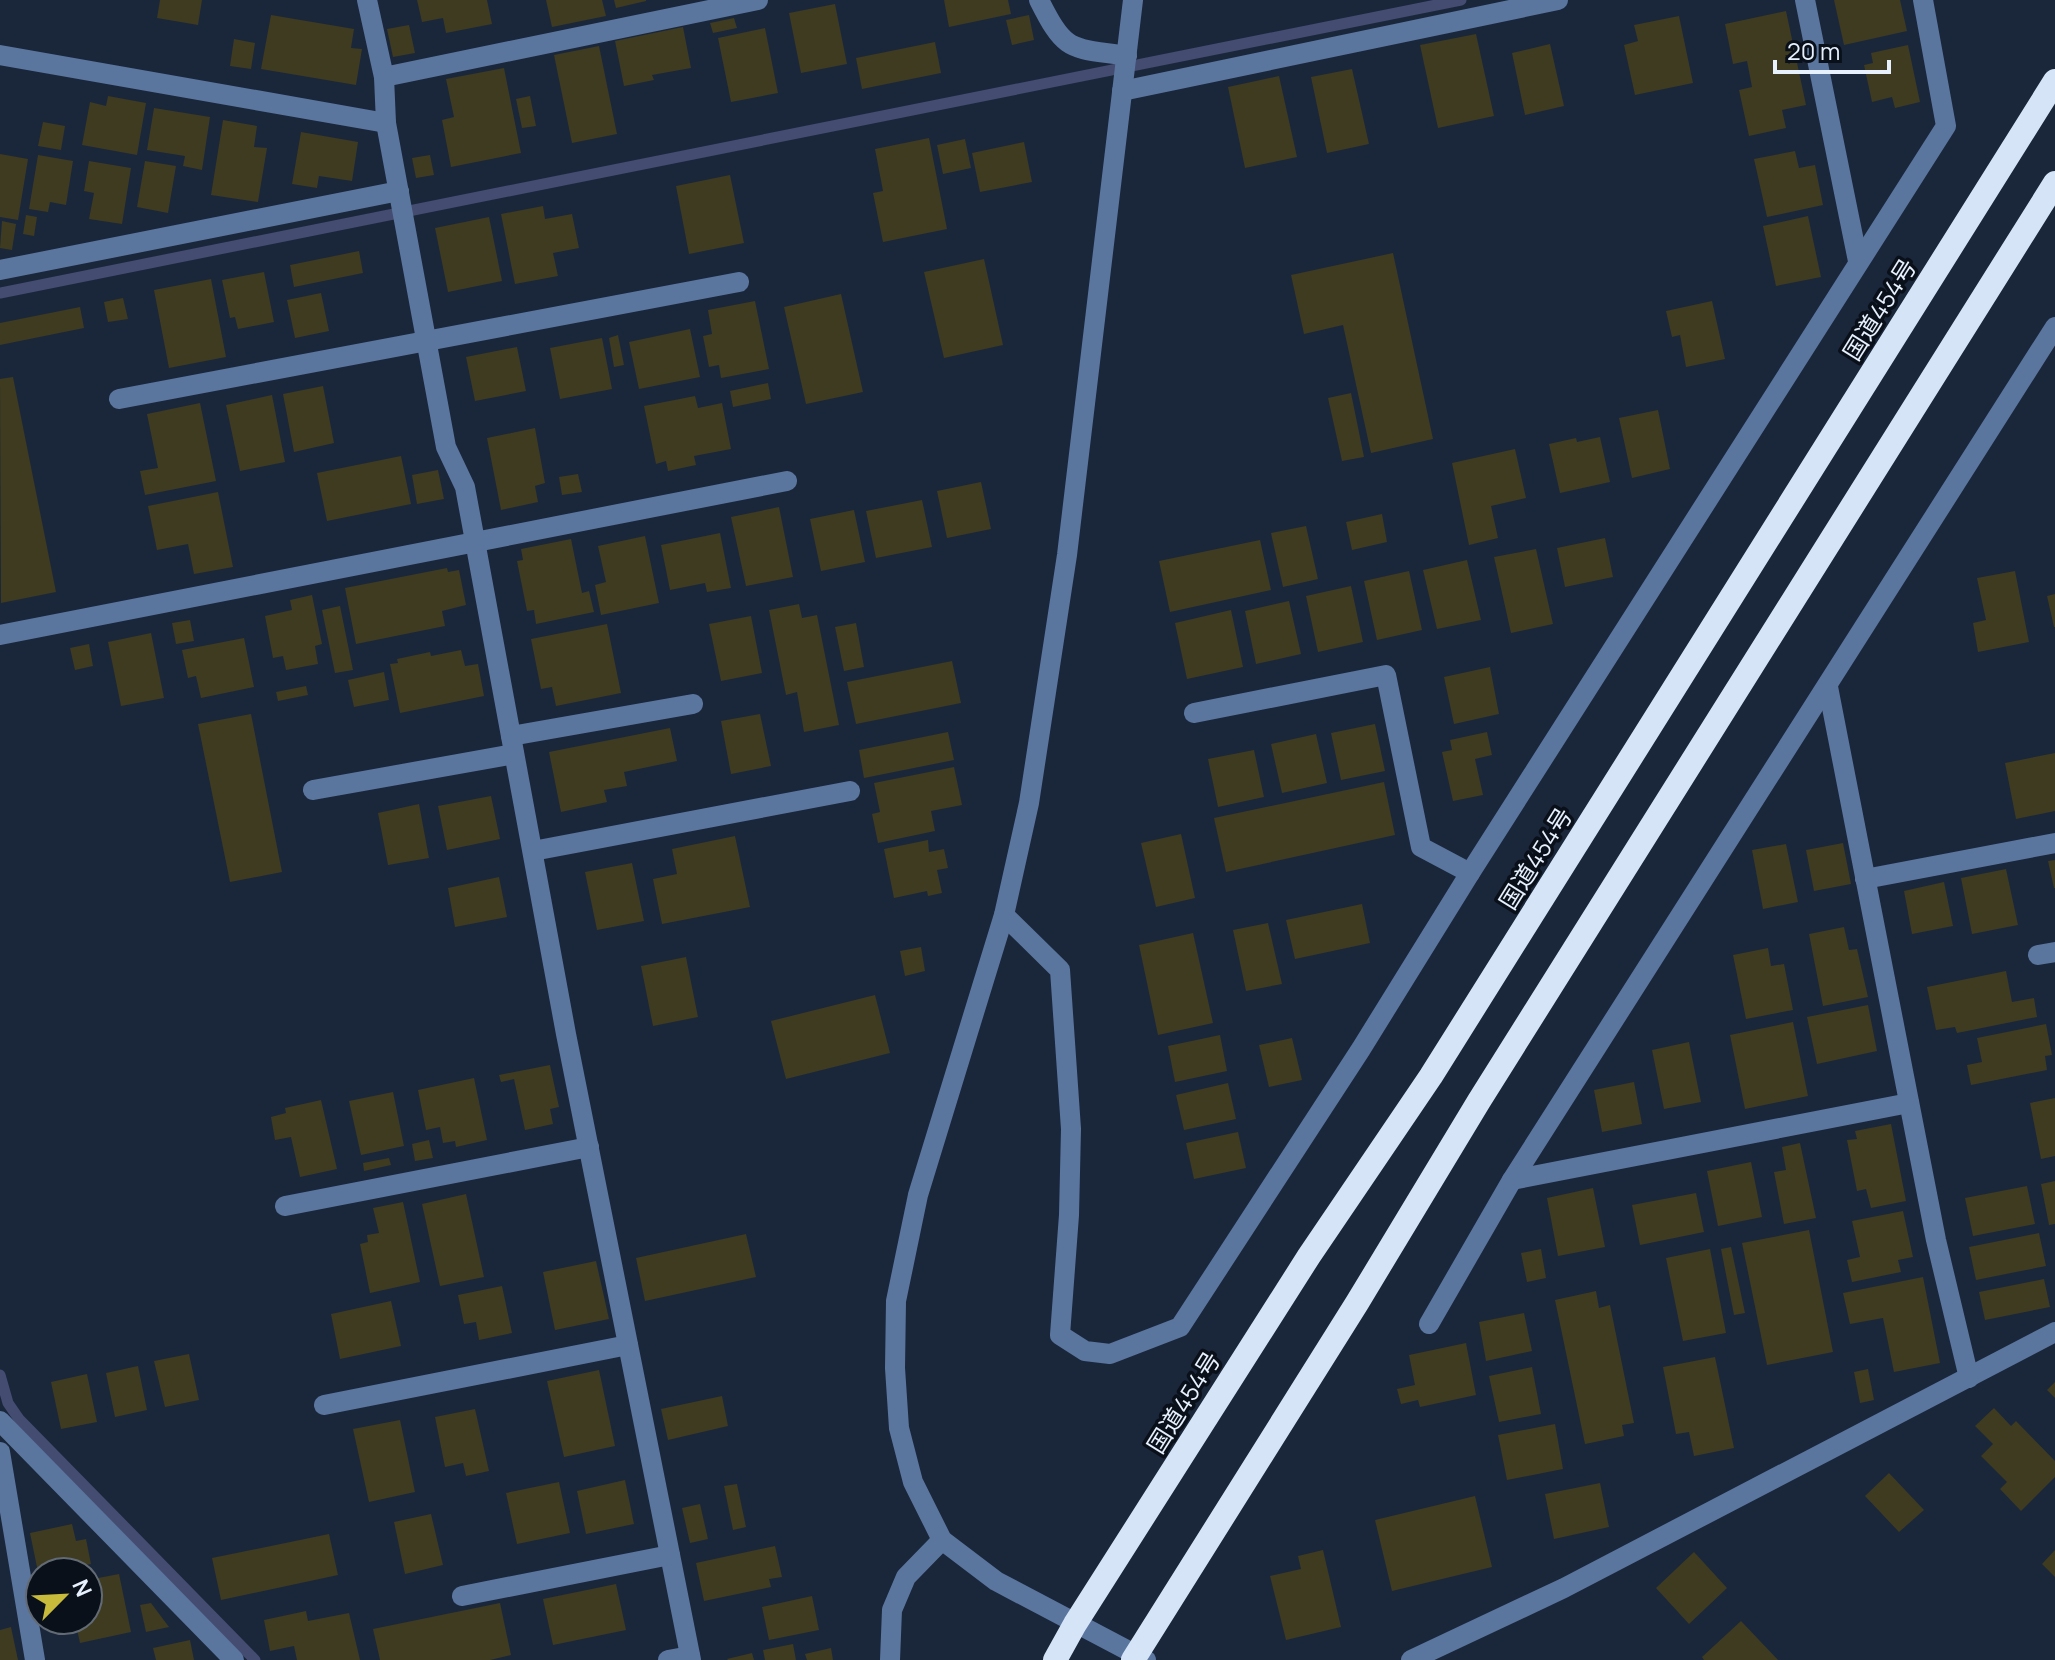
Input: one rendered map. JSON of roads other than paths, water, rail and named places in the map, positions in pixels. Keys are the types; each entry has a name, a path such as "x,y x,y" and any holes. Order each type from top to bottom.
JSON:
{"highway":[{"name":"国道454号","path":"1055,1660 1309,1256 1440,1062 2055,81"},
{"path":"1138,1658 1496,1074 2055,183"}],"street":[{"path":"367,0 384,77 386,123 446,447 465,487 589,1147 691,1658 668,1660"},
{"path":"384,77 758,0"},
{"path":"1039,0 1056,34 1070,45 1127,56"},
{"path":"1133,0 1067,555 1029,803 1004,915 918,1195 896,1301 895,1368 899,1428 913,1482 942,1540 996,1581 1138,1658"},
{"path":"1122,91 1558,0"},
{"path":"1805,0 1858,261"},
{"path":"1004,915 1060,970 1071,1129 1069,1215 1060,1335 1085,1351 1110,1354 1180,1327 1361,1049 1946,126 1923,0"},
{"path":"0,55 386,123"},
{"path":"0,270 401,204"},
{"path":"119,399 739,282"},
{"path":"1429,1324 1512,1180 2055,327"},
{"path":"0,635 787,481"},
{"path":"1194,713 1386,675 1421,847 1470,873"},
{"path":"1828,687 1936,1240 1969,1378"},
{"path":"313,790 693,704"},
{"path":"533,851 850,791"},
{"path":"1865,879 2055,843"},
{"path":"1512,1180 1909,1103"},
{"path":"285,1206 589,1147"},
{"path":"1411,1660 1564,1588 2055,1332"},
{"path":"324,1405 628,1345"},
{"path":"0,1421 234,1660"},
{"path":"0,1452 35,1660"},
{"path":"890,1660 892,1610 906,1577 942,1540"},
{"path":"462,1596 670,1555"}],"waterway":[{"path":"0,293 1461,0"},
{"path":"0,1375 8,1403 19,1419 255,1660"}]}
